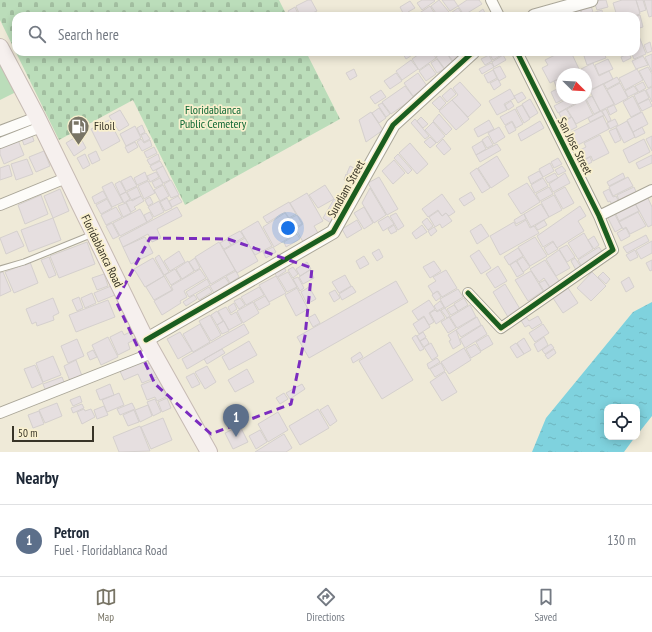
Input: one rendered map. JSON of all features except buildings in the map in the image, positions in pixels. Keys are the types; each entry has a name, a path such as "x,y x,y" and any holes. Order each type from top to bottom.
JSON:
{"main road":[{"name":"Floridablanca Road","path":"0,47 39,122 149,346 209,452"}],"street":[{"path":"490,0 497,12"},
{"path":"548,12 591,0"},
{"name":"Sundiam Street","path":"149,346 333,232 393,125 469,56"},
{"name":"San Jose Street","path":"468,293 501,328 613,250 599,216 519,56"},
{"path":"0,131 39,122"},
{"path":"0,143 39,122"},
{"path":"0,204 66,178"},
{"path":"599,216 652,190"},
{"path":"0,413 149,346"}],"lane":[{"path":"0,269 24,262 94,234"}],"highlighted area":[{"path":"150,238 228,239 312,268 305,336 291,404 211,434 155,384 116,301"}],"green space":[{"name":"Floridablanca Public Cemetery","path":"0,0 279,0 285,12 12,12 12,44 0,20"},
{"name":"Floridablanca Public Cemetery","path":"18,56 308,56 340,119 185,205 133,100 59,140"},
{"path":"0,61 16,92 0,100"}],"water":[{"path":"652,302 652,416 640,431 640,404 604,404 604,440 633,440 624,452 532,452 546,418 633,312"}],"cycle path":[{"path":"146,340 333,232 393,125 469,56"},
{"path":"468,293 501,328 613,250 599,216 519,56"}],"place":[{"name":"Filoil","path":"79,146"},
{"name":"Petron","path":"236,437"}]}
